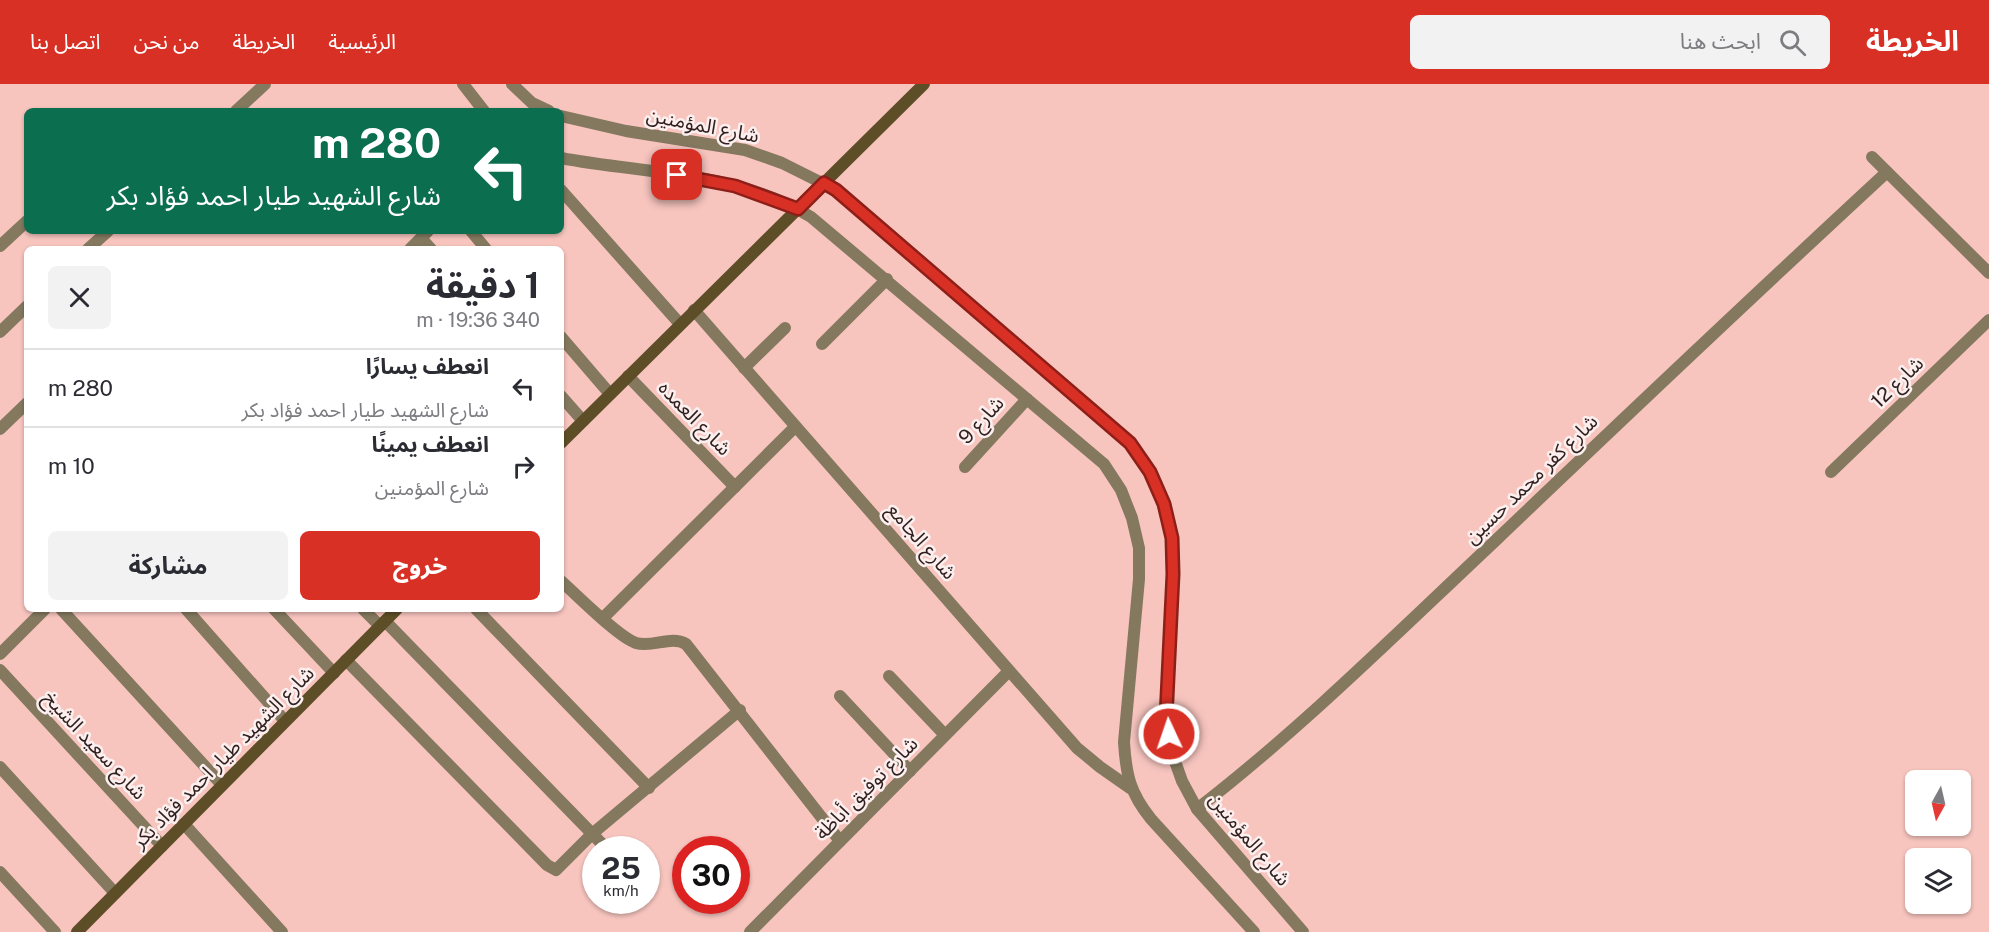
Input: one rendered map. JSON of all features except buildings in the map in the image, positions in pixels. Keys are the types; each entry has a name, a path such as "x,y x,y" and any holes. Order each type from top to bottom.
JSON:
{"street":[{"path":"239,108 265,84"},
{"path":"463,84 482,108"},
{"path":"512,84 532,103 543,108"},
{"path":"564,440 924,84"},
{"name":"شارع المؤمنين","path":"564,117 626,130 745,150 782,163 824,183 845,198 1130,443 1150,472 1164,504 1172,538 1173,574 1166,718 1171,750 1182,781 1197,809 1303,932"},
{"path":"1872,157 1989,273"},
{"path":"564,158 697,177 735,186 798,209 887,279 1104,464 1120,490 1132,518 1138,548 1139,579 1124,742 1125,765 1130,788 1151,819 1254,932"},
{"name":"شارع كفر محمد حسين","path":"1197,809 1254,765 1400,631 1887,172"},
{"path":"564,193 680,324"},
{"path":"0,246 24,224"},
{"path":"91,246 105,234"},
{"path":"413,246 425,234"},
{"path":"474,234 484,246"},
{"path":"822,344 887,279"},
{"path":"0,332 24,309"},
{"name":"شارع الجامع","path":"694,310 1077,748 1130,788"},
{"name":"شارع 12","path":"1831,472 1989,320"},
{"path":"744,368 785,328"},
{"path":"564,340 610,394"},
{"name":"شارع العمده","path":"628,376 735,486"},
{"path":"564,399 583,421"},
{"name":"شارع 9","path":"965,467 1027,399"},
{"path":"0,429 24,406"},
{"path":"603,618 795,427"},
{"path":"564,584 634,642 645,644 680,641 687,644 840,841"},
{"path":"0,654 42,612"},
{"path":"65,612 222,786"},
{"path":"189,612 285,722"},
{"path":"277,612 334,673"},
{"path":"367,612 383,623 592,834"},
{"name":"شارع الشهيد طيار احمد فؤاد بكر","path":"77,932 394,612"},
{"path":"479,612 648,788"},
{"path":"346,660 551,869 560,869 592,834 740,711"},
{"name":"شارع سعيد الشيخ","path":"0,670 162,846"},
{"name":"شارع توفيق أباظة","path":"750,932 1009,671"},
{"path":"889,676 945,735"},
{"path":"840,696 910,771"},
{"path":"0,767 115,893"},
{"path":"184,824 282,932"},
{"path":"0,872 55,932"}],"route":[{"path":"677,175 735,186 798,209 824,183 836,190 1130,443 1150,472 1164,504 1172,538 1173,574 1166,718 1169,734"}]}
